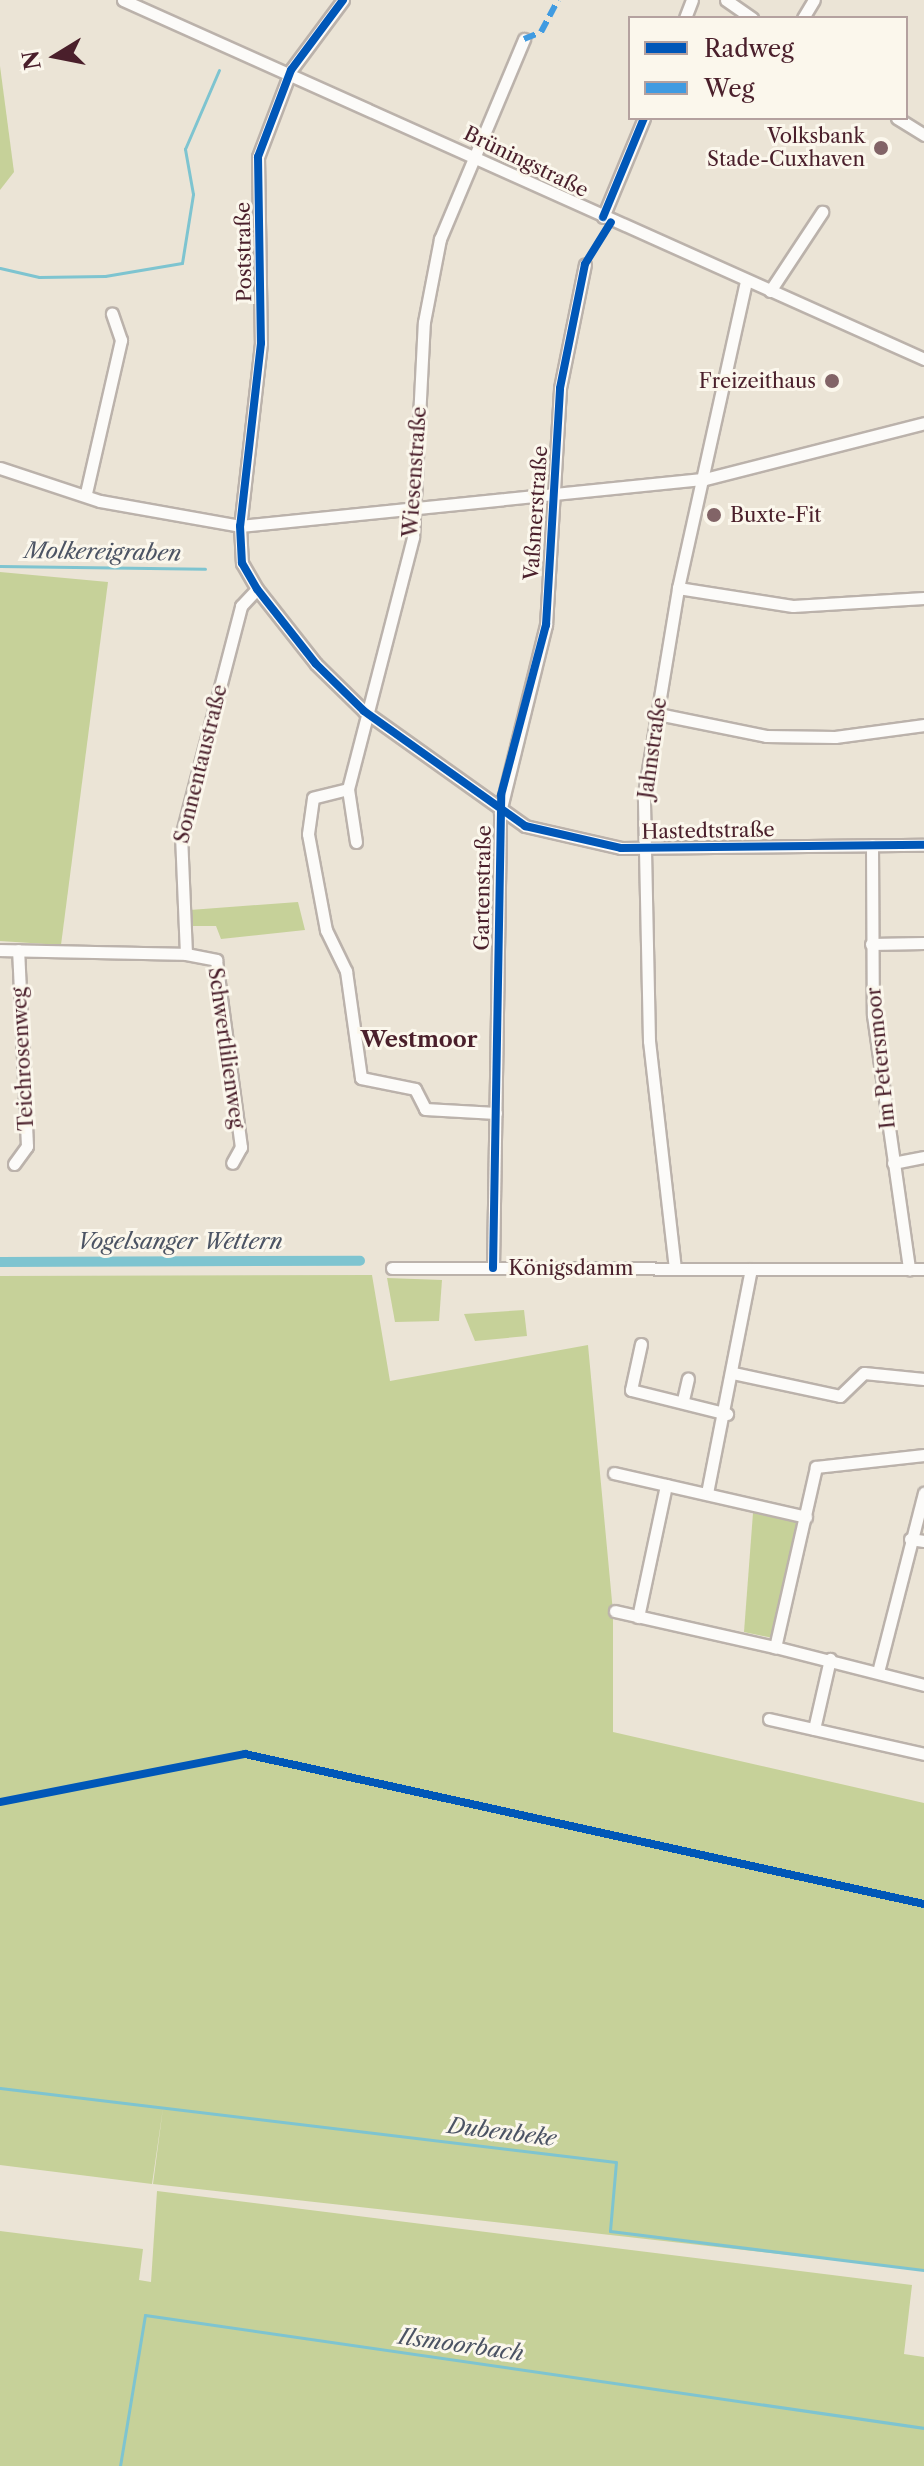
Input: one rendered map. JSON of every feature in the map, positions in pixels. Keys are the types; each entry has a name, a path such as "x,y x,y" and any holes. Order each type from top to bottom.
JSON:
{"street":[{"name":"Brüningstraße","path":"123,0 291,70 603,217 924,359"},
{"name":"Poststraße","path":"240,526 261,343 258,157 291,70 343,0"},
{"path":"726,0 749,16"},
{"name":"Wiesenstraße","path":"356,842 348,789 364,711 413,537 424,322 440,239 471,153 520,60 524,39"},
{"path":"603,217 643,120"},
{"path":"900,120 924,135"},
{"path":"770,291 822,212"},
{"name":"Vaßmerstraße","path":"500,812 546,625 560,388 585,264"},
{"name":"Jahnstraße","path":"675,1269 649,1041 644,794 678,588 705,479 746,282"},
{"path":"86,493 121,340 112,314"},
{"path":"0,468 86,493 240,526 414,503 553,497 705,479 924,423"},
{"name":"Gartenstraße","path":"240,526 242,563 257,589 316,664 364,711 500,812 493,1268"},
{"path":"678,588 793,606 924,598"},
{"name":"Sonnentaustraße","path":"186,954 181,837 241,606 257,589"},
{"path":"658,714 766,736 835,737 924,725"},
{"path":"348,789 313,798 308,834 324,922 346,971 367,1083 415,1089 425,1109 496,1113"},
{"name":"Hastedtstraße","path":"500,812 565,840 646,847 924,845"},
{"name":"Im Petersmoor","path":"872,845 871,944 893,1163 909,1269"},
{"path":"871,944 924,943"},
{"path":"0,950 186,954"},
{"name":"Teichrosenweg","path":"14,1164 27,1146 18,950"},
{"name":"Schwertlilienweg","path":"186,954 216,960 241,1147 232,1163"},
{"path":"893,1163 924,1157"},
{"name":"Königsdamm","path":"392,1268 924,1269"},
{"path":"707,1493 727,1414 751,1269"},
{"path":"641,1344 631,1390 683,1400 727,1414"},
{"path":"733,1373 840,1396 864,1373 924,1379"},
{"path":"683,1400 688,1379"},
{"path":"775,1647 820,1464 924,1455"},
{"path":"614,1473 806,1517"},
{"path":"638,1617 666,1485"},
{"path":"878,1672 924,1493"},
{"path":"910,1539 924,1541"},
{"path":"615,1611 830,1659 924,1685"},
{"path":"814,1729 830,1659"},
{"path":"769,1719 924,1752"}],"green space":[{"path":"0,66 14,172 0,190"},
{"path":"0,572 108,582 61,945 0,941"},
{"path":"298,902 305,930 221,939 216,926 191,926 190,910"},
{"path":"372,1275 390,1381 588,1345 613,1612 613,1732 924,1803 924,2270 153,2184 163,2108 152,2184 0,2165 0,1276"},
{"path":"387,1278 442,1280 439,1321 395,1322"},
{"path":"524,1310 527,1336 475,1341 464,1314"},
{"path":"753,1513 799,1523 773,1638 744,1632"},
{"path":"157,2191 912,2285 904,2354 924,2357 924,2466 0,2466 0,2231 143,2249 139,2280 151,2282"}],"waterway":[{"path":"0,268 39,277 105,276 182,263 193,194 185,149 219,70"},
{"name":"Molkereigraben","path":"0,566 205,569"},
{"name":"Vogelsanger Wettern","path":"0,1262 360,1261"},
{"name":"Dubenbeke","path":"0,2088 616,2162 610,2231 924,2270"},
{"name":"Ilsmoorbach","path":"120,2466 145,2315 924,2428"}],"marked path":[{"path":"524,39 541,32 558,0"}],"cycle path":[{"path":"343,0 291,70 258,157 261,343 240,526 242,563 257,589 316,664 364,711 525,826 621,848 924,845"},
{"path":"603,217 643,120"},
{"path":"493,1268 501,795 546,625 560,388 585,264 611,222"},
{"path":"0,1802 245,1754 924,1904"}],"place":[{"name":"Volksbank Stade-Cuxhaven","path":"881,148"},
{"name":"Freizeithaus","path":"832,381"},
{"name":"Buxte-Fit","path":"714,515"}],"district":[{"name":"Westmoor","path":"419,1040"}]}
